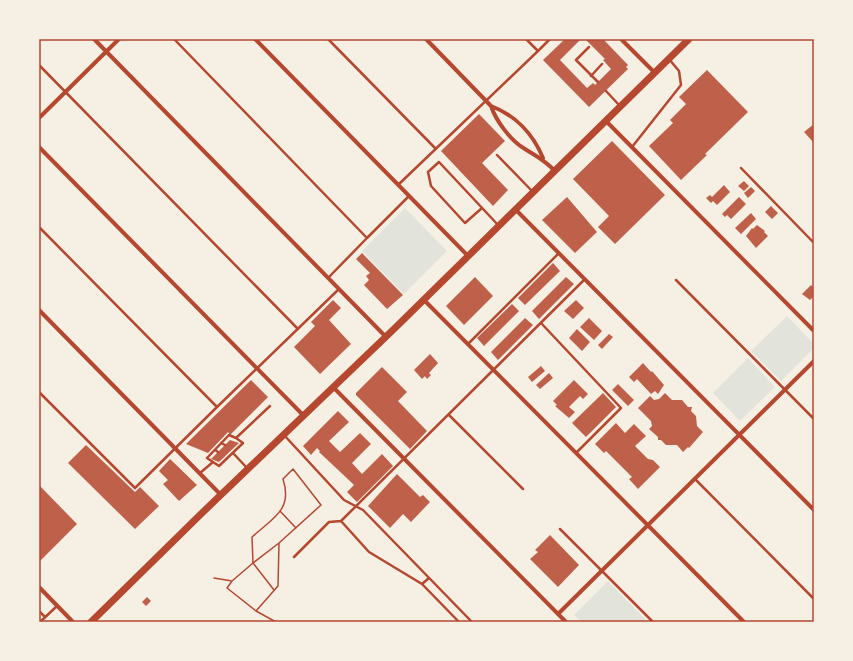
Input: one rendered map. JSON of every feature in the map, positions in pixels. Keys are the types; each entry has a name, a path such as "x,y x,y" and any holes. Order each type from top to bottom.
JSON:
{"main road":[{"path":"91,622 424,300 689,39"}],"street":[{"path":"94,39 386,337"},
{"path":"39,118 119,39"},
{"path":"255,39 468,256"},
{"path":"426,39 491,106 510,115 533,139 543,158 555,171"},
{"path":"621,39 655,73"},
{"path":"491,106 495,117 505,130 524,149 543,158"},
{"path":"606,121 814,331"},
{"path":"39,147 304,416"},
{"path":"516,210 814,510"},
{"path":"424,300 744,622"},
{"path":"39,310 221,495"},
{"path":"558,614 814,361"},
{"path":"333,387 566,622"},
{"path":"39,587 73,622"}],"lane":[{"path":"174,39 367,238"},
{"path":"328,39 435,148"},
{"path":"526,39 538,51"},
{"path":"398,185 550,39"},
{"path":"589,47 576,60 598,82"},
{"path":"632,147 681,85 679,71 669,59"},
{"path":"39,64 298,329"},
{"path":"591,76 602,64"},
{"path":"606,91 621,107"},
{"path":"497,155 533,193"},
{"path":"482,208 465,223 431,186 428,172 439,162 499,226"},
{"path":"741,168 814,243"},
{"path":"328,278 409,196"},
{"path":"39,227 216,407"},
{"path":"468,344 559,253"},
{"path":"294,557 329,522 341,521 357,506 585,279"},
{"path":"676,280 814,419"},
{"path":"39,392 135,488 216,407 339,289"},
{"path":"541,323 621,408 576,453"},
{"path":"236,438 270,406"},
{"path":"449,415 523,489"},
{"path":"229,435 236,438 243,443 235,449 233,453 228,456 219,466 207,458 229,435"},
{"path":"284,435 344,500 363,510 472,622"},
{"path":"221,443 225,445"},
{"path":"233,453 248,470"},
{"path":"200,473 213,462"},
{"path":"695,478 814,599"},
{"path":"341,521 369,552 422,584 459,622"},
{"path":"560,529 653,622"},
{"path":"422,584 429,578"},
{"path":"40,622 57,606"},
{"path":"39,611 45,617"}],"path":[{"path":"274,590 253,563 252,537 280,511 286,502 287,491 283,480 292,470 322,505 279,543 253,563 232,581 226,588 256,611 276,622"},
{"path":"280,511 296,528"},
{"path":"256,611 278,586 279,543"},
{"path":"214,578 232,581"}],"shaded area":[{"path":"405,208 447,251 404,294 362,251"},
{"path":"787,316 814,344 814,348 781,381 751,351"},
{"path":"748,358 775,387 740,421 713,393"},
{"path":"608,581 648,622 582,622 574,615"}],"building":[{"path":"565,39 581,39 560,60 587,88 593,83 595,85 611,69 603,60 605,59 585,39 603,39 628,65 626,67 628,69 589,107 543,60"},
{"path":"707,70 748,112 681,180 649,146 673,123 670,120 686,104 679,97"},
{"path":"479,114 505,141 482,163 508,190 493,206 441,151"},
{"path":"814,124 814,143 804,132"},
{"path":"612,141 665,195 615,244 598,227 609,216 573,179"},
{"path":"744,181 749,186 744,191 738,186"},
{"path":"724,185 730,192 717,205 713,201 711,203 706,198 710,195 712,197"},
{"path":"751,187 755,191 748,198 744,193"},
{"path":"567,197 597,232 575,253 542,220"},
{"path":"739,197 746,204 731,219 727,215 725,217 722,214"},
{"path":"771,206 778,213 772,219 765,212"},
{"path":"751,213 756,219 741,234 735,228"},
{"path":"757,225 765,231 764,232 768,236 756,248 746,236 752,228 753,229"},
{"path":"362,253 403,295 387,309 364,285 369,280 366,276 370,273 356,259"},
{"path":"553,263 560,271 525,305 518,298"},
{"path":"475,277 493,296 464,325 446,306"},
{"path":"566,277 574,284 539,319 532,311"},
{"path":"811,285 814,288 814,296 810,300 802,294"},
{"path":"333,300 341,308 329,320 351,344 320,374 294,347 315,326 311,322"},
{"path":"576,300 584,308 573,319 564,311"},
{"path":"512,304 519,311 484,346 477,338"},
{"path":"525,318 533,325 498,360 491,352"},
{"path":"589,318 602,331 594,340 580,327"},
{"path":"577,329 590,342 582,351 569,338"},
{"path":"609,334 613,337 602,349 598,345"},
{"path":"430,354 438,363 429,373 431,375 427,379 425,376 422,379 414,370"},
{"path":"643,363 664,385 658,394 655,391 651,394 637,379 634,382 629,377"},
{"path":"541,366 545,371 532,382 528,377"},
{"path":"382,367 407,392 398,401 427,431 410,449 356,395 356,393"},
{"path":"549,373 553,378 540,389 536,385"},
{"path":"251,380 268,397 230,435 228,432 208,453 186,444"},
{"path":"574,380 588,394 583,399 580,396 569,407 575,412 569,418 555,406 557,405 553,401"},
{"path":"618,384 634,400 628,406 612,390"},
{"path":"603,393 616,407 586,437 572,423"},
{"path":"665,393 672,400 682,400 688,407 692,407 691,411 696,416 697,426 703,432 689,448 688,447 683,452 677,445 666,445 661,440 658,440 658,437 649,429 652,426 651,421 638,408 650,396 654,400 659,399"},
{"path":"338,411 349,422 329,441 340,452 360,433 371,444 352,463 362,474 382,454 393,466 357,502 347,492 354,485 319,452 320,451 317,448 311,455 303,446"},
{"path":"616,423 625,433 634,424 646,436 635,446 648,459 653,460 660,467 638,489 629,479 632,477 606,451 604,453 595,444"},
{"path":"230,440 239,443 219,462 211,459"},
{"path":"86,445 135,492 140,487 159,506 135,529 68,463"},
{"path":"170,459 197,485 179,501 163,484 168,480 159,471"},
{"path":"397,474 420,497 423,495 430,502 411,522 403,514 390,528 368,506"},
{"path":"39,485 77,524 39,562"},
{"path":"550,535 579,565 558,587 530,559 538,552 535,550"},
{"path":"147,597 151,601 146,606 142,602"}]}
